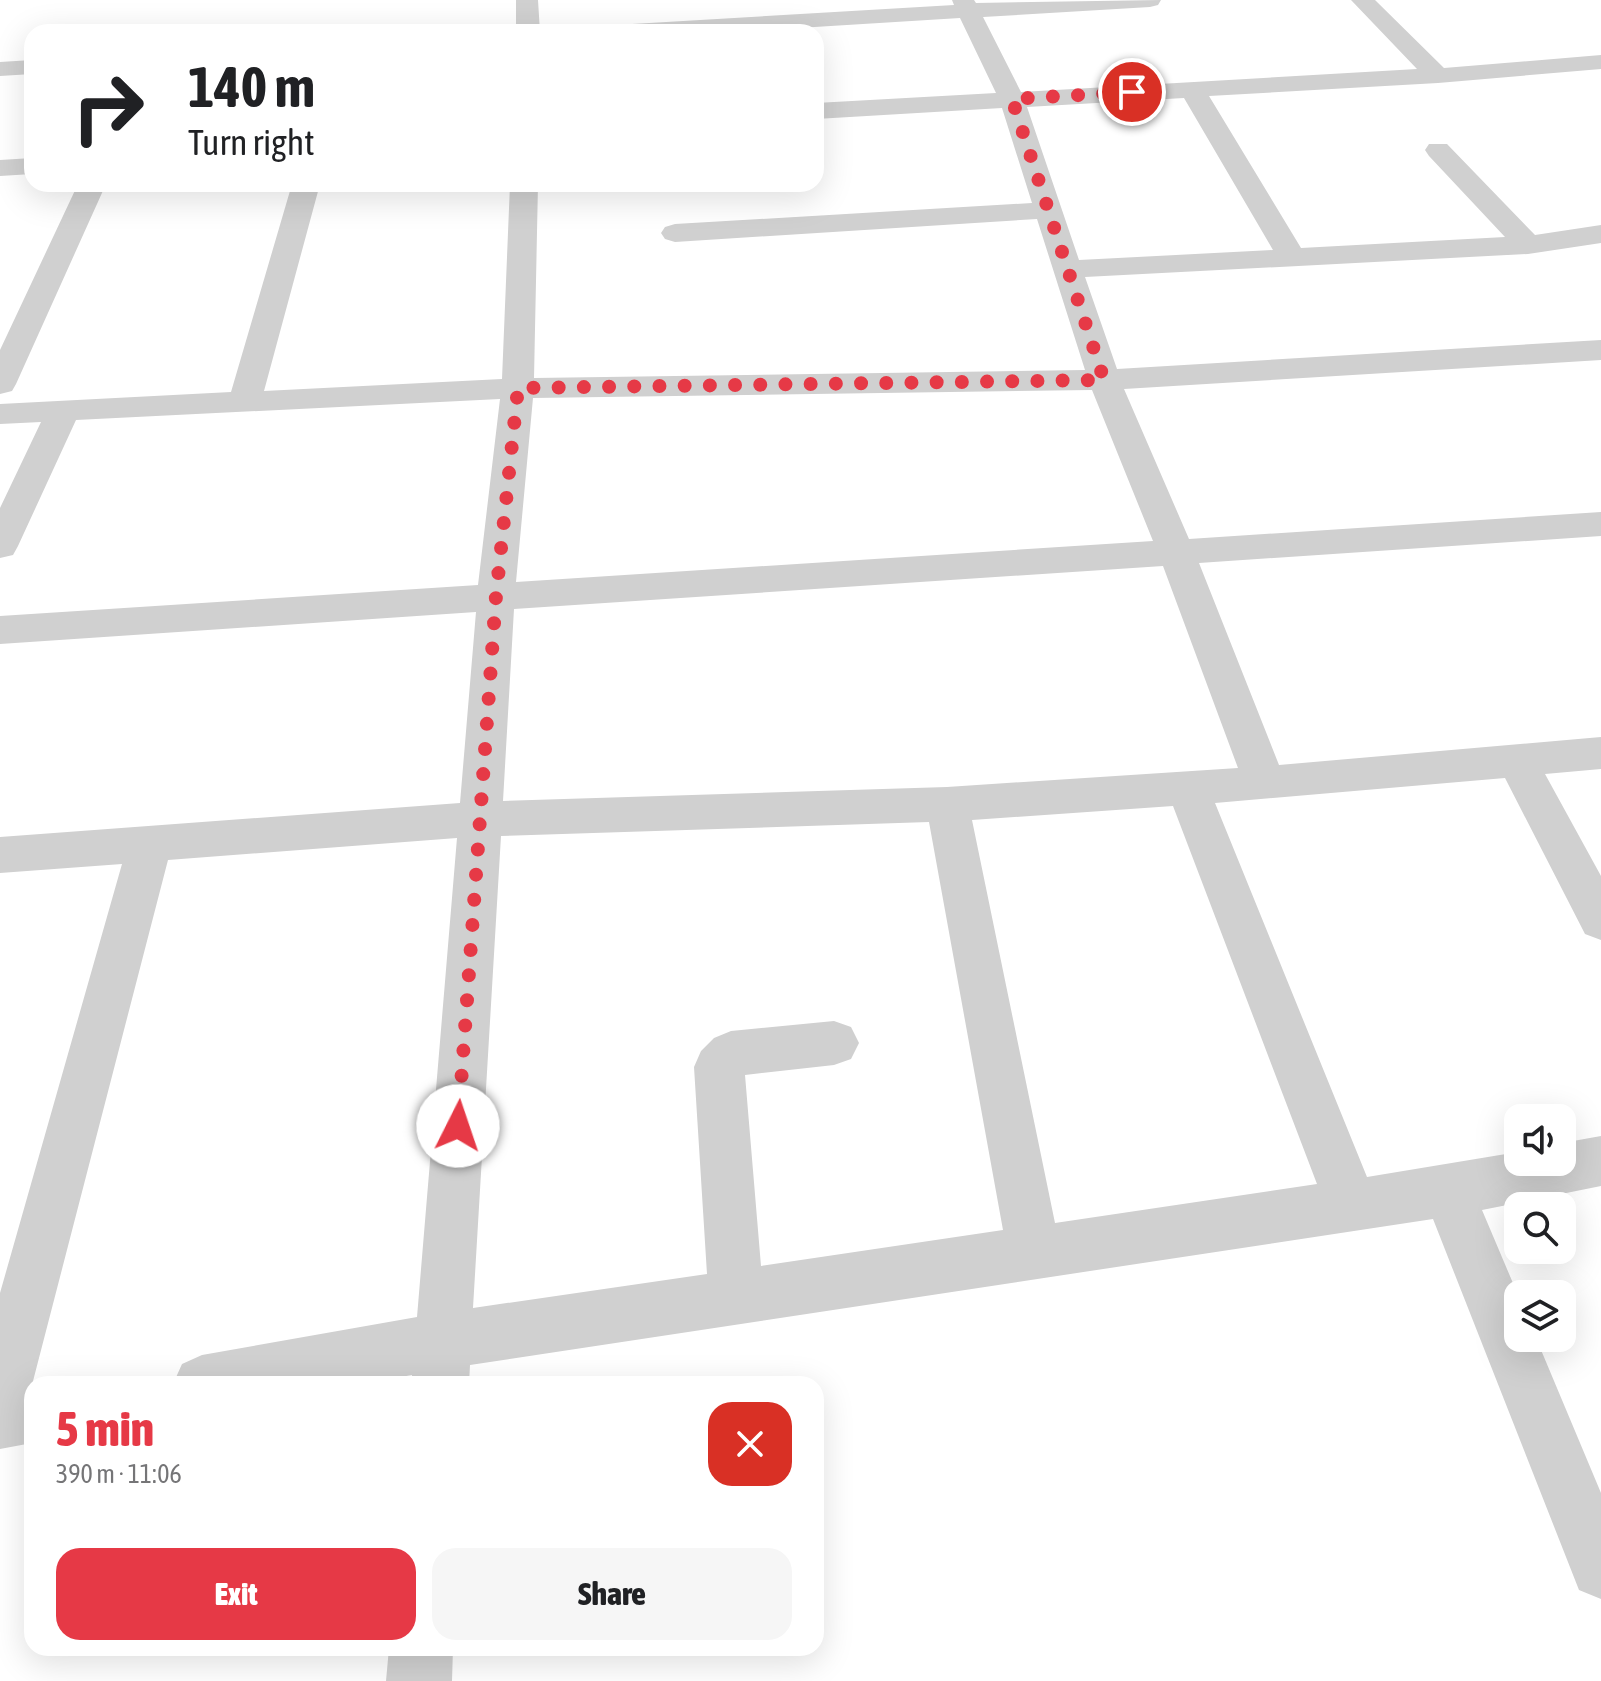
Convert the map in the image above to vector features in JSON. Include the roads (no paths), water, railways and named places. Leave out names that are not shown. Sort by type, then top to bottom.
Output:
[{"type":"street","points":[[527,0],[528,24]]},
{"type":"street","points":[[719,24],[966,5],[1150,0]]},
{"type":"street","points":[[1362,0],[1438,76]]},
{"type":"street","points":[[966,5],[1012,99],[1104,380],[1177,554],[1265,783]]},
{"type":"street","points":[[824,111],[1438,76],[1601,62]]},
{"type":"street","points":[[0,69],[24,68]]},
{"type":"street","points":[[1192,89],[1291,256]]},
{"type":"street","points":[[1438,150],[1528,245]]},
{"type":"street","points":[[0,168],[24,166]]},
{"type":"street","points":[[0,384],[88,192]]},
{"type":"street","points":[[245,399],[304,192]]},
{"type":"street","points":[[442,1362],[496,596],[518,388],[524,192]]},
{"type":"street","points":[[675,233],[1049,210]]},
{"type":"street","points":[[1069,269],[1528,245],[1601,234]]},
{"type":"street","points":[[0,414],[245,399],[518,388],[1104,380],[1601,350]]},
{"type":"street","points":[[0,546],[64,410]]},
{"type":"street","points":[[0,630],[1601,524]]},
{"type":"street","points":[[0,855],[479,819],[947,804],[1265,783],[1601,753]]},
{"type":"street","points":[[1517,761],[1601,920]]},
{"type":"street","points":[[1187,788],[1352,1205]]},
{"type":"street","points":[[947,804],[1034,1253]]},
{"type":"street","points":[[0,1395],[150,844]]},
{"type":"street","points":[[736,1297],[719,1067],[731,1054],[834,1043]]},
{"type":"street","points":[[289,1376],[442,1362],[736,1297],[1448,1191],[1601,1161]]},
{"type":"street","points":[[1448,1191],[1601,1568]]},
{"type":"street","points":[[0,1420],[24,1416]]},
{"type":"street","points":[[419,1681],[421,1656]]}]
